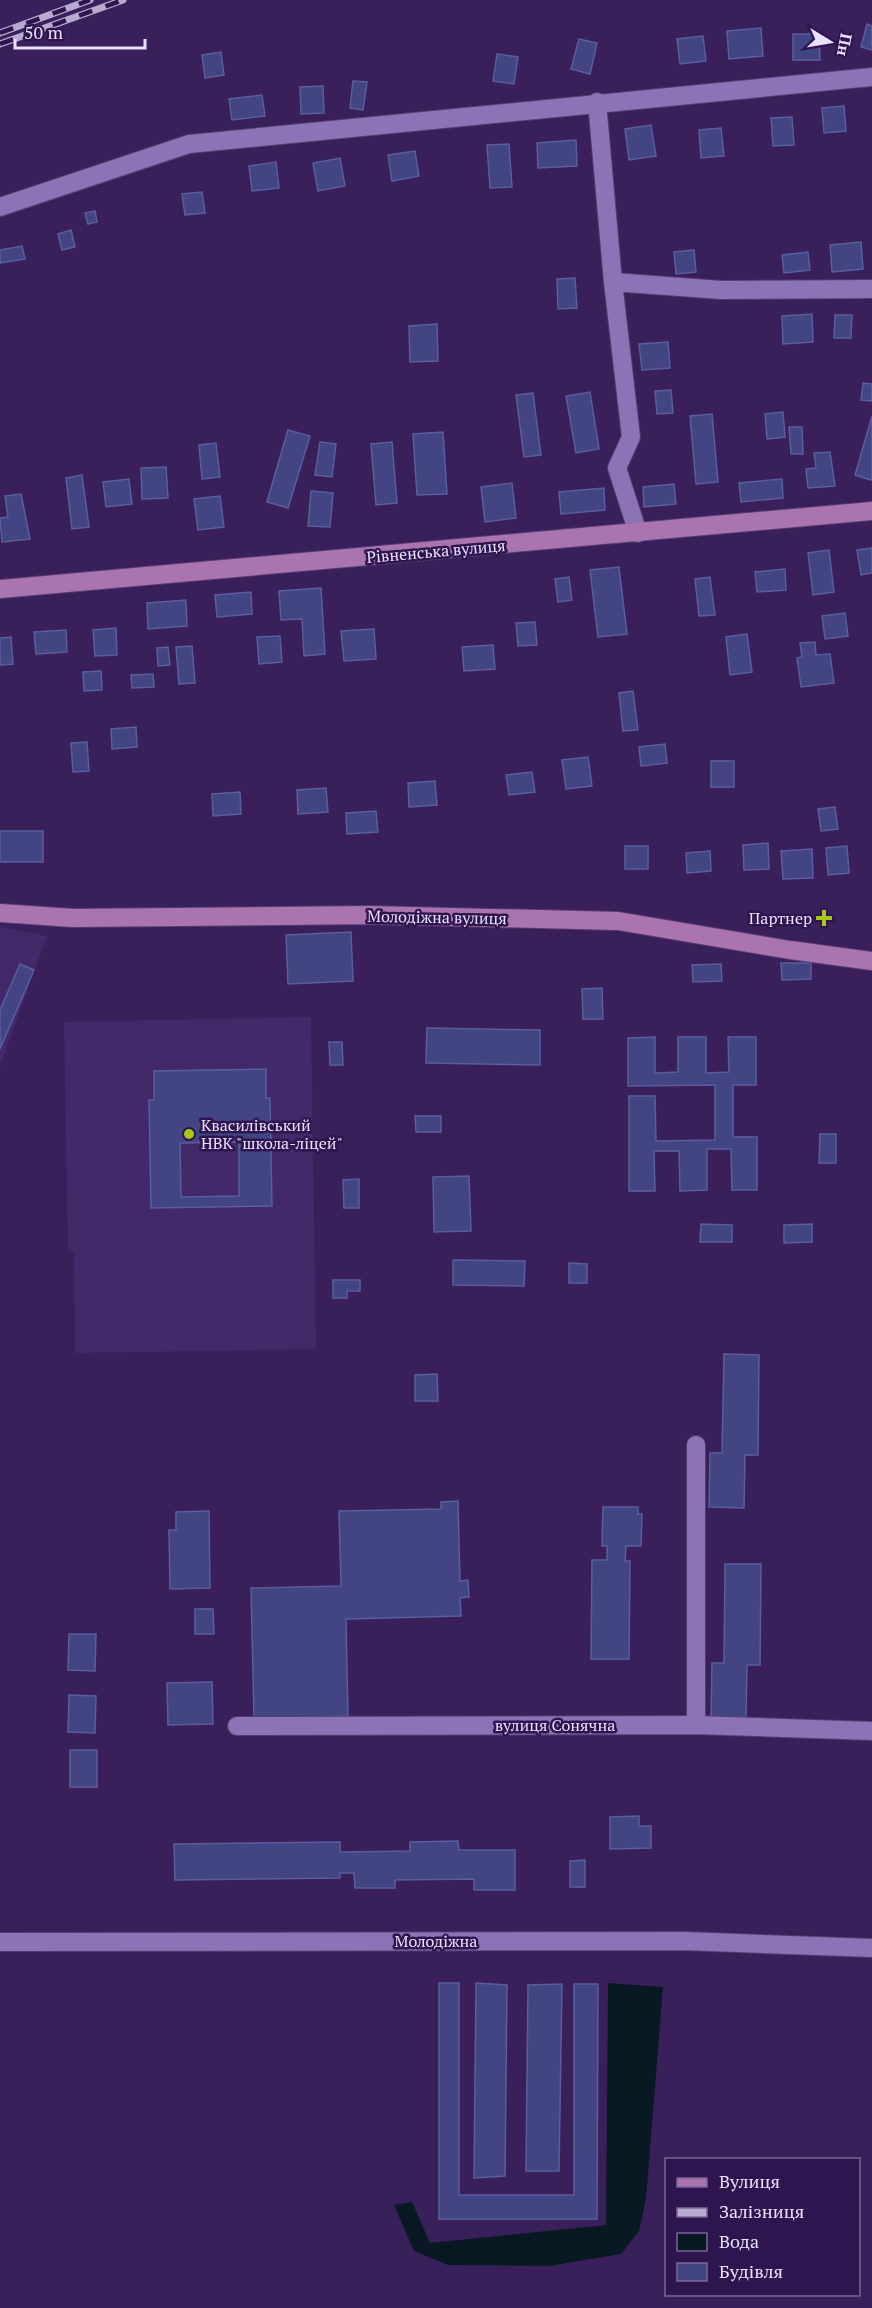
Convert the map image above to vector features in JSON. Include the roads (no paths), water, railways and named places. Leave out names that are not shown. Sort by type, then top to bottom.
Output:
[{"type":"main road","name":"Рівненська вулиця","points":[[0,589],[872,512]]},
{"type":"main road","name":"Молодіжна вулиця","points":[[0,914],[73,918],[369,915],[615,921],[872,961]]},
{"type":"street","points":[[0,207],[189,144],[597,102],[872,77]]},
{"type":"street","points":[[597,102],[613,282],[631,437],[617,468],[638,533]]},
{"type":"street","points":[[613,282],[721,290],[872,289]]},
{"type":"street","points":[[696,1445],[696,1725]]},
{"type":"street","name":"вулиця Сонячна","points":[[237,1726],[696,1725],[872,1731]]},
{"type":"street","name":"Молодіжна","points":[[0,1942],[684,1941],[872,1948]]},
{"type":"water","points":[[608,1983],[663,1987],[646,2199],[639,2231],[621,2254],[549,2266],[448,2265],[414,2251],[394,2205],[412,2202],[430,2243],[606,2225]]},
{"type":"railway","points":[[0,33],[90,0]]},
{"type":"railway","points":[[0,44],[123,0]]},
{"type":"place","name":"Партнер","points":[[824,918]]},
{"type":"place","name":"Квасилівський НВК \"школа-ліцей\"","points":[[189,1134]]}]
